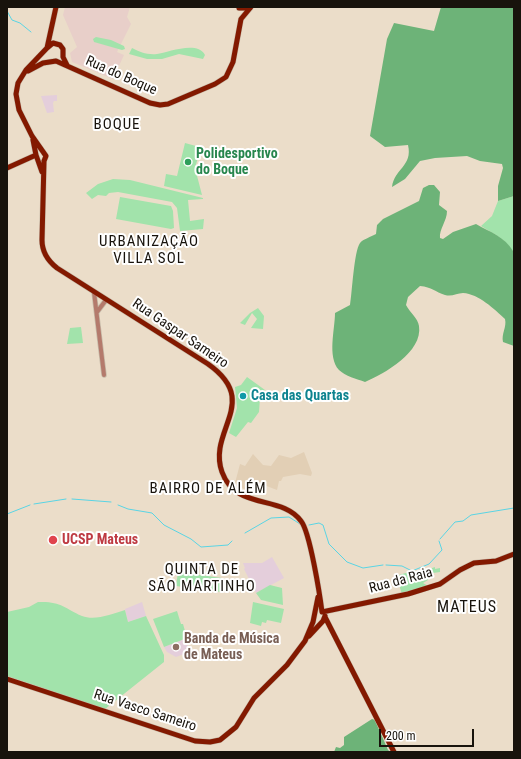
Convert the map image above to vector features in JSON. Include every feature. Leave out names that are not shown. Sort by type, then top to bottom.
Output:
[{"type":"main road","points":[[55,61],[46,56],[46,49],[56,7]]},
{"type":"main road","points":[[252,7],[244,18],[239,8],[252,7]]},
{"type":"main road","name":"Rua do Boque","points":[[55,61],[148,102],[158,105],[166,104],[215,84],[225,78],[232,65],[244,18]]},
{"type":"main road","points":[[51,32],[56,43],[63,49],[63,57],[68,66]]},
{"type":"main road","points":[[23,161],[41,161],[46,156],[32,136],[18,108],[16,99],[17,85],[24,74],[46,49],[51,44],[56,43]]},
{"type":"main road","points":[[24,74],[38,65],[55,61],[63,57]]},
{"type":"main road","points":[[32,136],[36,154],[41,161]]},
{"type":"main road","points":[[7,168],[43,152]]},
{"type":"main road","name":"Rua Gaspar Sameiro","points":[[41,161],[43,177],[43,249],[48,259],[55,266],[106,300],[208,364],[225,380],[230,390],[232,407],[220,448],[219,461],[222,472],[229,485],[241,495],[285,509],[302,521],[308,537],[318,592]]},
{"type":"main road","name":"Rua da Raia","points":[[332,610],[408,594],[442,583],[460,570],[474,563],[495,561],[514,554]]},
{"type":"main road","points":[[318,592],[323,617],[328,628],[335,636]]},
{"type":"main road","points":[[305,641],[316,612],[318,592]]},
{"type":"main road","points":[[314,618],[316,621],[332,610],[321,603]]},
{"type":"main road","points":[[316,612],[323,617],[335,636],[394,752]]},
{"type":"main road","points":[[305,641],[323,617]]},
{"type":"main road","points":[[314,630],[321,627],[328,628]]},
{"type":"main road","name":"Rua Vasco Sameiro","points":[[7,679],[190,739],[204,742],[214,742],[225,737],[236,727],[254,698],[287,665],[305,641]]},
{"type":"street","points":[[94,292],[104,375]]},
{"type":"street","points":[[97,312],[106,300]]},
{"type":"shaded area","points":[[65,7],[130,7],[127,17],[131,24],[117,52],[124,55],[113,79],[72,62],[70,53],[77,47],[63,15]]},
{"type":"shaded area","points":[[57,95],[57,101],[54,101],[53,103],[54,112],[47,113],[41,96]]},
{"type":"shaded area","points":[[304,452],[312,473],[311,476],[300,474],[283,477],[281,481],[279,481],[277,490],[251,480],[247,491],[235,483],[240,464],[245,466],[253,454],[263,465],[271,466],[279,455],[291,458]]},
{"type":"shaded area","points":[[251,480],[266,484],[263,495],[247,491]]},
{"type":"shaded area","points":[[272,557],[284,578],[256,593],[244,569],[243,563],[262,563]]},
{"type":"shaded area","points":[[142,602],[146,616],[128,622],[125,609]]},
{"type":"shaded area","name":"Banda de Música de Mateus","points":[[187,638],[188,649],[184,654],[176,657],[167,652],[164,647]]},
{"type":"green space","points":[[441,7],[514,7],[514,196],[498,201],[498,186],[503,168],[502,164],[480,161],[467,156],[435,158],[420,161],[405,179],[392,187],[393,181],[408,158],[408,145],[385,147],[370,136],[387,39],[394,23],[434,31]]},
{"type":"green space","points":[[96,37],[111,40],[124,46],[125,49],[122,50],[94,42],[93,39]]},
{"type":"green space","points":[[132,48],[144,53],[153,54],[182,48],[196,48],[205,55],[203,59],[179,54],[162,59],[147,59],[129,54]]},
{"type":"green space","points":[[185,143],[196,146],[199,154],[195,168],[202,195],[164,186],[166,174],[177,176]]},
{"type":"green space","points":[[113,179],[130,180],[203,198],[188,200],[190,221],[204,219],[203,229],[180,231],[177,208],[172,202],[118,192],[109,193],[106,196],[98,195],[92,199],[86,193],[98,184]]},
{"type":"green space","points":[[429,185],[434,185],[440,192],[439,205],[447,211],[440,238],[443,239],[453,232],[476,224],[501,238],[513,251],[514,346],[503,342],[505,319],[480,299],[463,293],[450,296],[445,295],[428,287],[420,286],[408,297],[406,305],[417,320],[419,326],[419,336],[409,353],[401,361],[382,374],[365,382],[351,377],[339,370],[335,364],[332,343],[335,313],[350,305],[356,255],[360,243],[376,234],[377,225],[383,219],[419,201],[423,188]]},
{"type":"green space","points":[[514,196],[514,254],[508,244],[481,226],[492,216],[498,201]]},
{"type":"green space","points":[[120,197],[171,206],[173,211],[174,228],[171,229],[116,219]]},
{"type":"green space","points":[[258,308],[264,316],[263,329],[251,328],[257,319],[252,313],[245,325],[240,323],[250,313]]},
{"type":"green space","points":[[81,327],[83,343],[67,344],[70,328]]},
{"type":"green space","points":[[247,377],[265,390],[260,398],[259,412],[251,423],[248,422],[236,437],[229,433],[237,408],[235,387],[241,385]]},
{"type":"green space","points":[[435,567],[435,569],[440,568],[440,572],[426,574],[428,580],[423,583],[428,586],[402,594],[396,576],[412,571],[415,577],[419,576],[418,573]]},
{"type":"green space","points":[[178,572],[222,578],[221,592],[176,586]]},
{"type":"green space","points":[[270,585],[282,588],[283,605],[261,600],[256,593]]},
{"type":"green space","points":[[38,602],[57,604],[82,616],[92,618],[125,610],[128,622],[146,616],[164,655],[164,662],[105,709],[7,676],[7,612],[29,607]]},
{"type":"green space","points":[[253,602],[284,609],[281,623],[267,620],[266,623],[262,622],[261,626],[250,623]]},
{"type":"green space","points":[[177,611],[187,638],[164,647],[153,619]]},
{"type":"green space","points":[[372,719],[375,720],[388,750],[391,752],[334,752],[336,747],[340,748],[344,745],[344,737]]},
{"type":"waterway","points":[[7,11],[12,20],[20,23],[31,32]]},
{"type":"waterway","points":[[34,504],[66,499]]},
{"type":"waterway","points":[[72,499],[111,502]]},
{"type":"waterway","points":[[7,514],[30,505]]},
{"type":"waterway","points":[[118,505],[128,509],[152,513],[164,525],[191,539],[201,547],[228,545],[232,541]]},
{"type":"waterway","points":[[440,539],[455,522],[463,521],[471,515],[514,508]]},
{"type":"waterway","points":[[245,533],[271,518],[289,517],[300,524]]},
{"type":"waterway","points":[[309,525],[319,523],[323,525],[329,544],[347,562],[363,568],[383,565]]},
{"type":"waterway","points":[[386,565],[402,566],[412,571],[429,564],[442,550],[439,541]]},
{"type":"place","name":"Polidesportivo do Boque","points":[[188,162]]},
{"type":"place","name":"Casa das Quartas","points":[[243,396]]},
{"type":"place","name":"UCSP Mateus","points":[[53,540]]},
{"type":"place","name":"Banda de Música de Mateus","points":[[176,647]]},
{"type":"district","name":"BOQUE","points":[[117,125]]},
{"type":"district","name":"URBANIZAÇÃO VILLA SOL","points":[[149,250]]},
{"type":"district","name":"BAIRRO DE ALÉM","points":[[208,489]]},
{"type":"district","name":"QUINTA DE SÃO MARTINHO","points":[[202,578]]},
{"type":"district","name":"MATEUS","points":[[467,608]]}]
